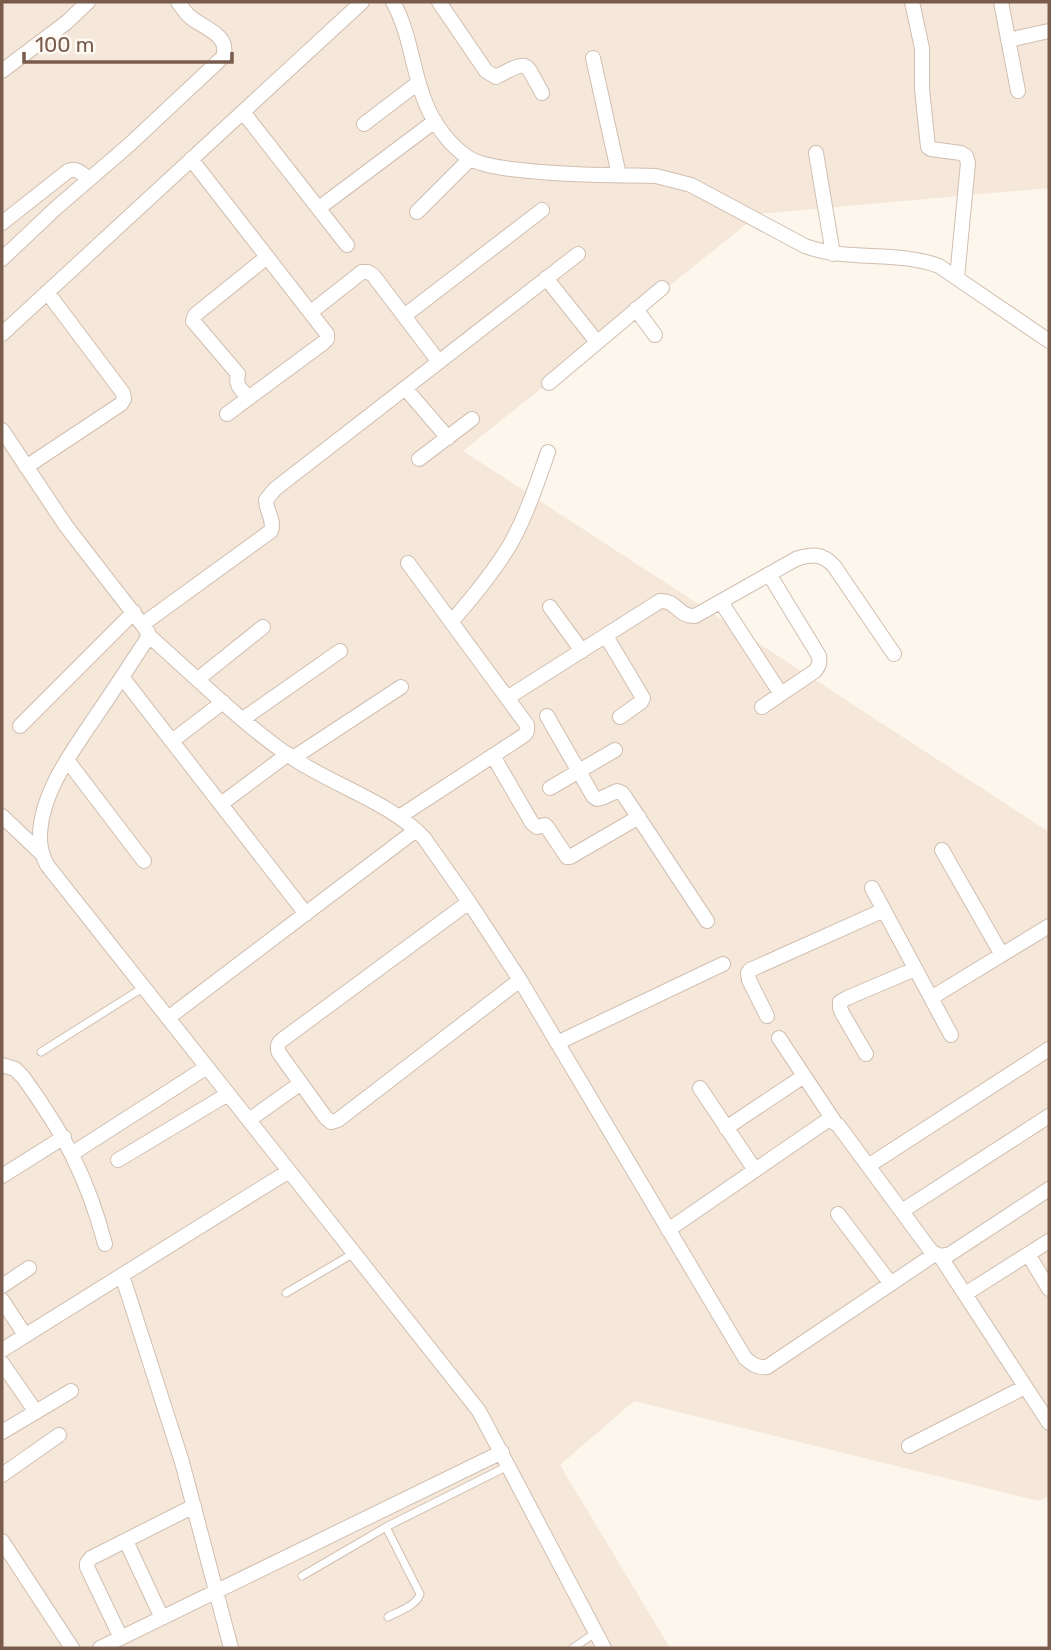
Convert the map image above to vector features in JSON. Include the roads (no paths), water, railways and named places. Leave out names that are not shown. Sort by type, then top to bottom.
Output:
[{"type":"street","points":[[2,71],[89,2]]},
{"type":"street","points":[[2,259],[223,57],[224,44],[213,30],[189,16],[178,2]]},
{"type":"street","points":[[2,334],[362,2]]},
{"type":"street","points":[[393,2],[406,30],[418,82],[427,107],[455,146],[470,159],[491,166],[533,172],[656,176],[691,185],[805,246],[833,254],[867,255],[928,262],[939,266],[1049,341]]},
{"type":"street","points":[[439,2],[486,71],[496,77],[523,65],[527,67],[542,93]]},
{"type":"street","points":[[912,2],[922,48],[922,89],[928,148],[961,153],[966,156],[968,163],[957,278]]},
{"type":"street","points":[[1001,2],[1018,91]]},
{"type":"street","points":[[1008,40],[1049,31]]},
{"type":"street","points":[[593,58],[619,175]]},
{"type":"street","points":[[364,124],[418,82]]},
{"type":"street","points":[[243,112],[347,245]]},
{"type":"street","points":[[319,208],[435,121]]},
{"type":"street","points":[[816,153],[833,254]]},
{"type":"street","points":[[191,159],[327,334],[327,339],[227,414]]},
{"type":"street","points":[[416,212],[470,159]]},
{"type":"street","points":[[2,223],[68,171],[77,170],[89,179]]},
{"type":"street","points":[[404,316],[542,210]]},
{"type":"street","points":[[146,630],[271,531],[272,519],[266,505],[270,495],[578,254]]},
{"type":"street","points":[[249,398],[237,384],[238,374],[192,321],[195,315],[267,257]]},
{"type":"street","points":[[311,312],[362,272],[368,272],[439,362]]},
{"type":"street","points":[[546,278],[597,342]]},
{"type":"street","points":[[549,383],[662,288]]},
{"type":"street","points":[[26,467],[121,404],[124,399],[123,393],[47,292]]},
{"type":"street","points":[[636,309],[655,335]]},
{"type":"street","points":[[405,388],[447,438]]},
{"type":"street","points":[[419,459],[472,419]]},
{"type":"street","points":[[2,430],[66,526],[146,630],[223,702],[290,756],[399,817],[424,838],[520,981],[668,1230],[745,1357],[752,1364],[760,1368],[767,1367],[891,1283],[938,1255],[950,1254],[1049,1189]]},
{"type":"street","points":[[451,622],[484,584],[511,543],[532,499],[548,452]]},
{"type":"street","points":[[507,698],[660,601],[673,604],[689,617],[695,616],[796,559],[810,554],[820,555],[834,565],[894,654]]},
{"type":"street","points":[[399,817],[527,733],[527,725],[408,563]]},
{"type":"street","points":[[762,707],[815,670],[820,662],[819,656],[769,574]]},
{"type":"street","points":[[721,602],[781,694]]},
{"type":"street","points":[[550,607],[582,651]]},
{"type":"street","points":[[20,726],[134,612]]},
{"type":"street","points":[[198,679],[263,627]]},
{"type":"street","points":[[146,630],[147,639],[67,760],[47,800],[40,839],[42,854],[47,865],[480,1411],[604,1648]]},
{"type":"street","points":[[606,636],[643,698],[620,716]]},
{"type":"street","points":[[243,719],[340,651]]},
{"type":"street","points":[[122,677],[306,914]]},
{"type":"street","points":[[221,804],[290,756],[401,687]]},
{"type":"street","points":[[172,741],[223,702]]},
{"type":"street","points":[[547,716],[593,796],[597,799],[617,791],[622,793],[707,921]]},
{"type":"street","points":[[550,788],[615,750]]},
{"type":"street","points":[[493,756],[532,823],[537,827],[545,825],[567,857],[639,817]]},
{"type":"street","points":[[67,760],[144,861]]},
{"type":"street","points":[[2,816],[42,854]]},
{"type":"street","points":[[168,1018],[416,830]]},
{"type":"street","points":[[942,850],[1002,955]]},
{"type":"street","points":[[872,888],[951,1035]]},
{"type":"street","points":[[469,902],[278,1043],[279,1053],[326,1118],[331,1122],[338,1120],[520,981]]},
{"type":"street","points":[[766,1016],[748,976],[750,970],[884,910]]},
{"type":"street","points":[[931,998],[1049,926]]},
{"type":"street","points":[[557,1043],[723,964]]},
{"type":"street","points":[[866,1054],[842,1013],[840,1003],[915,969]]},
{"type":"street","points":[[779,1038],[834,1121],[938,1255],[1049,1423]]},
{"type":"street","points":[[868,1166],[1049,1049]]},
{"type":"street","points":[[2,1065],[15,1069],[23,1077],[64,1137],[86,1182],[105,1244]]},
{"type":"street","points":[[73,1153],[207,1067]]},
{"type":"street","points":[[726,1128],[804,1076]]},
{"type":"street","points":[[248,1120],[301,1083]]},
{"type":"street","points":[[700,1088],[755,1170]]},
{"type":"street","points":[[118,1160],[228,1094]]},
{"type":"street","points":[[902,1212],[1049,1116]]},
{"type":"street","points":[[668,1230],[825,1122],[834,1121]]},
{"type":"street","points":[[2,1176],[64,1137]]},
{"type":"street","points":[[2,1350],[289,1171]]},
{"type":"street","points":[[838,1214],[891,1283]]},
{"type":"street","points":[[965,1294],[1049,1241]]},
{"type":"street","points":[[1028,1254],[1049,1289]]},
{"type":"street","points":[[2,1286],[29,1268]]},
{"type":"street","points":[[122,1275],[182,1462],[231,1648]]},
{"type":"street","points":[[2,1300],[25,1335]]},
{"type":"street","points":[[2,1363],[36,1412]]},
{"type":"street","points":[[909,1446],[1025,1387]]},
{"type":"street","points":[[2,1432],[71,1391]]},
{"type":"street","points":[[2,1475],[59,1436]]},
{"type":"street","points":[[100,1648],[502,1452]]},
{"type":"street","points":[[121,1638],[87,1563],[91,1558],[194,1506]]},
{"type":"street","points":[[2,1541],[72,1648]]},
{"type":"street","points":[[126,1541],[162,1618]]},
{"type":"lane","points":[[41,1052],[144,987]]},
{"type":"lane","points":[[286,1293],[354,1253]]},
{"type":"lane","points":[[302,1576],[386,1527],[509,1466]]},
{"type":"lane","points":[[386,1527],[420,1594],[418,1600],[388,1617]]},
{"type":"lane","points":[[573,1648],[596,1632]]}]
